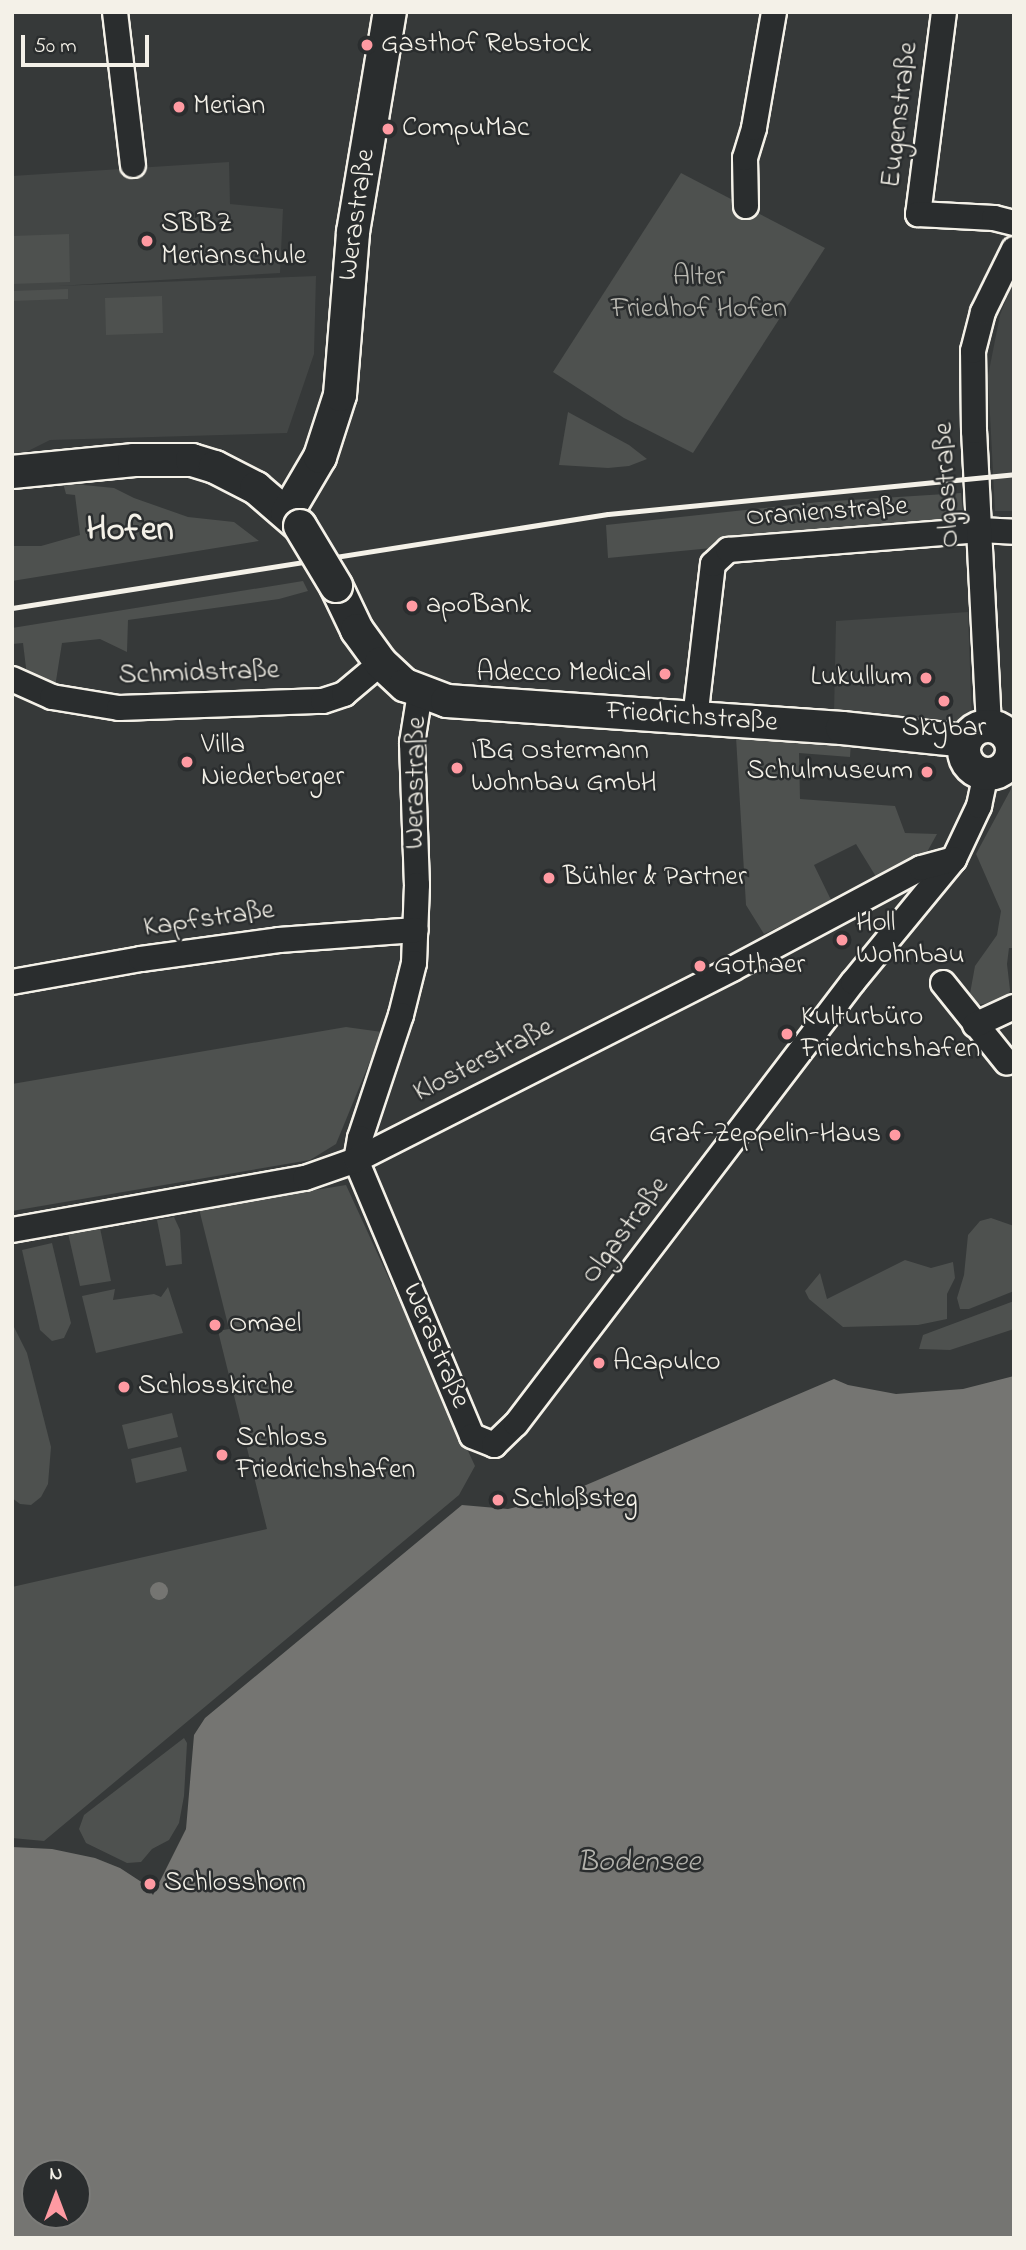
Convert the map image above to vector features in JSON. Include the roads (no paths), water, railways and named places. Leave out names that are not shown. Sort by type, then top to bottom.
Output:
[{"type":"main road","name":"Werastraße","points":[[390,12],[353,232],[340,394],[320,457],[293,519],[336,586],[357,630],[381,663],[400,681],[420,693]]},
{"type":"main road","points":[[12,472],[134,460],[192,460],[237,477],[293,519]]},
{"type":"main road","name":"Friedrichstraße","points":[[420,693],[468,703],[695,713],[842,728],[977,733]]},
{"type":"main road","points":[[1005,732],[1013,748],[1008,764],[994,774],[978,772],[966,761],[977,733],[1005,732]]},
{"type":"street","points":[[115,12],[133,165]]},
{"type":"street","points":[[746,206],[745,158],[754,128],[775,12]]},
{"type":"street","name":"Eugenstraße","points":[[944,12],[918,214],[994,218],[1014,223]]},
{"type":"street","name":"Olgastraße","points":[[977,733],[980,530],[973,351],[983,312],[1014,249]]},
{"type":"street","name":"Oranienstraße","points":[[695,713],[713,564],[728,550],[980,530],[1014,532]]},
{"type":"street","name":"Schmidstraße","points":[[12,679],[52,697],[120,708],[323,701],[344,694],[381,663]]},
{"type":"street","name":"Werastraße","points":[[420,693],[412,743],[416,930],[414,963],[401,1015],[359,1138],[356,1160],[472,1436],[494,1445]]},
{"type":"street","name":"Olgastraße","points":[[494,1445],[516,1424],[853,982],[954,859],[979,806],[986,774]]},
{"type":"street","name":"Klosterstraße","points":[[12,1230],[305,1178],[356,1160],[921,868],[954,859]]},
{"type":"street","name":"Kapfstraße","points":[[12,982],[141,959],[279,940],[416,930]]},
{"type":"street","points":[[943,983],[1007,1063]]},
{"type":"street","points":[[975,1025],[1014,1007]]},
{"type":"water","name":"Bodensee","points":[[1014,1376],[1014,2238],[12,2238],[12,1847],[52,1849],[95,1858],[120,1868],[143,1883],[153,1895],[186,1829],[194,1735],[205,1718],[462,1505],[508,1509],[558,1497],[834,1379],[848,1385],[896,1394],[963,1389]]},
{"type":"water","points":[[159,1582],[165,1585],[168,1591],[165,1597],[159,1600],[153,1597],[150,1591],[153,1585]]},
{"type":"railway","points":[[12,608],[608,514],[1014,474]]},
{"type":"place","name":"Gasthof Rebstock","points":[[367,45]]},
{"type":"place","name":"Merian","points":[[179,107]]},
{"type":"place","name":"CompuMac","points":[[388,129]]},
{"type":"place","name":"SBBZ Merianschule","points":[[147,241]]},
{"type":"place","name":"apoBank","points":[[412,606]]},
{"type":"place","name":"Adecco Medical","points":[[665,674]]},
{"type":"place","name":"Lukullum","points":[[926,678]]},
{"type":"place","name":"Skybar","points":[[944,701]]},
{"type":"place","name":"Villa Niederberger","points":[[187,762]]},
{"type":"place","name":"IBG Ostermann Wohnbau GmbH","points":[[457,768]]},
{"type":"place","name":"Schulmuseum","points":[[927,772]]},
{"type":"place","name":"Bühler & Partner","points":[[549,878]]},
{"type":"place","name":"Holl Wohnbau","points":[[842,940]]},
{"type":"place","name":"Gothaer","points":[[700,966]]},
{"type":"place","name":"Kulturbüro Friedrichshafen","points":[[787,1034]]},
{"type":"place","name":"Graf-Zeppelin-Haus","points":[[895,1135]]},
{"type":"place","name":"Omael","points":[[215,1325]]},
{"type":"place","name":"Acapulco","points":[[599,1363]]},
{"type":"place","name":"Schlosskirche","points":[[124,1387]]},
{"type":"place","name":"Schloss Friedrichshafen","points":[[222,1455]]},
{"type":"place","name":"Schloßsteg","points":[[498,1500]]},
{"type":"place","name":"Schlosshorn","points":[[150,1884]]},
{"type":"district","name":"Hofen","points":[[130,531]]},
{"type":"park label","name":"Alter Friedhof Hofen","points":[[699,294]]}]
